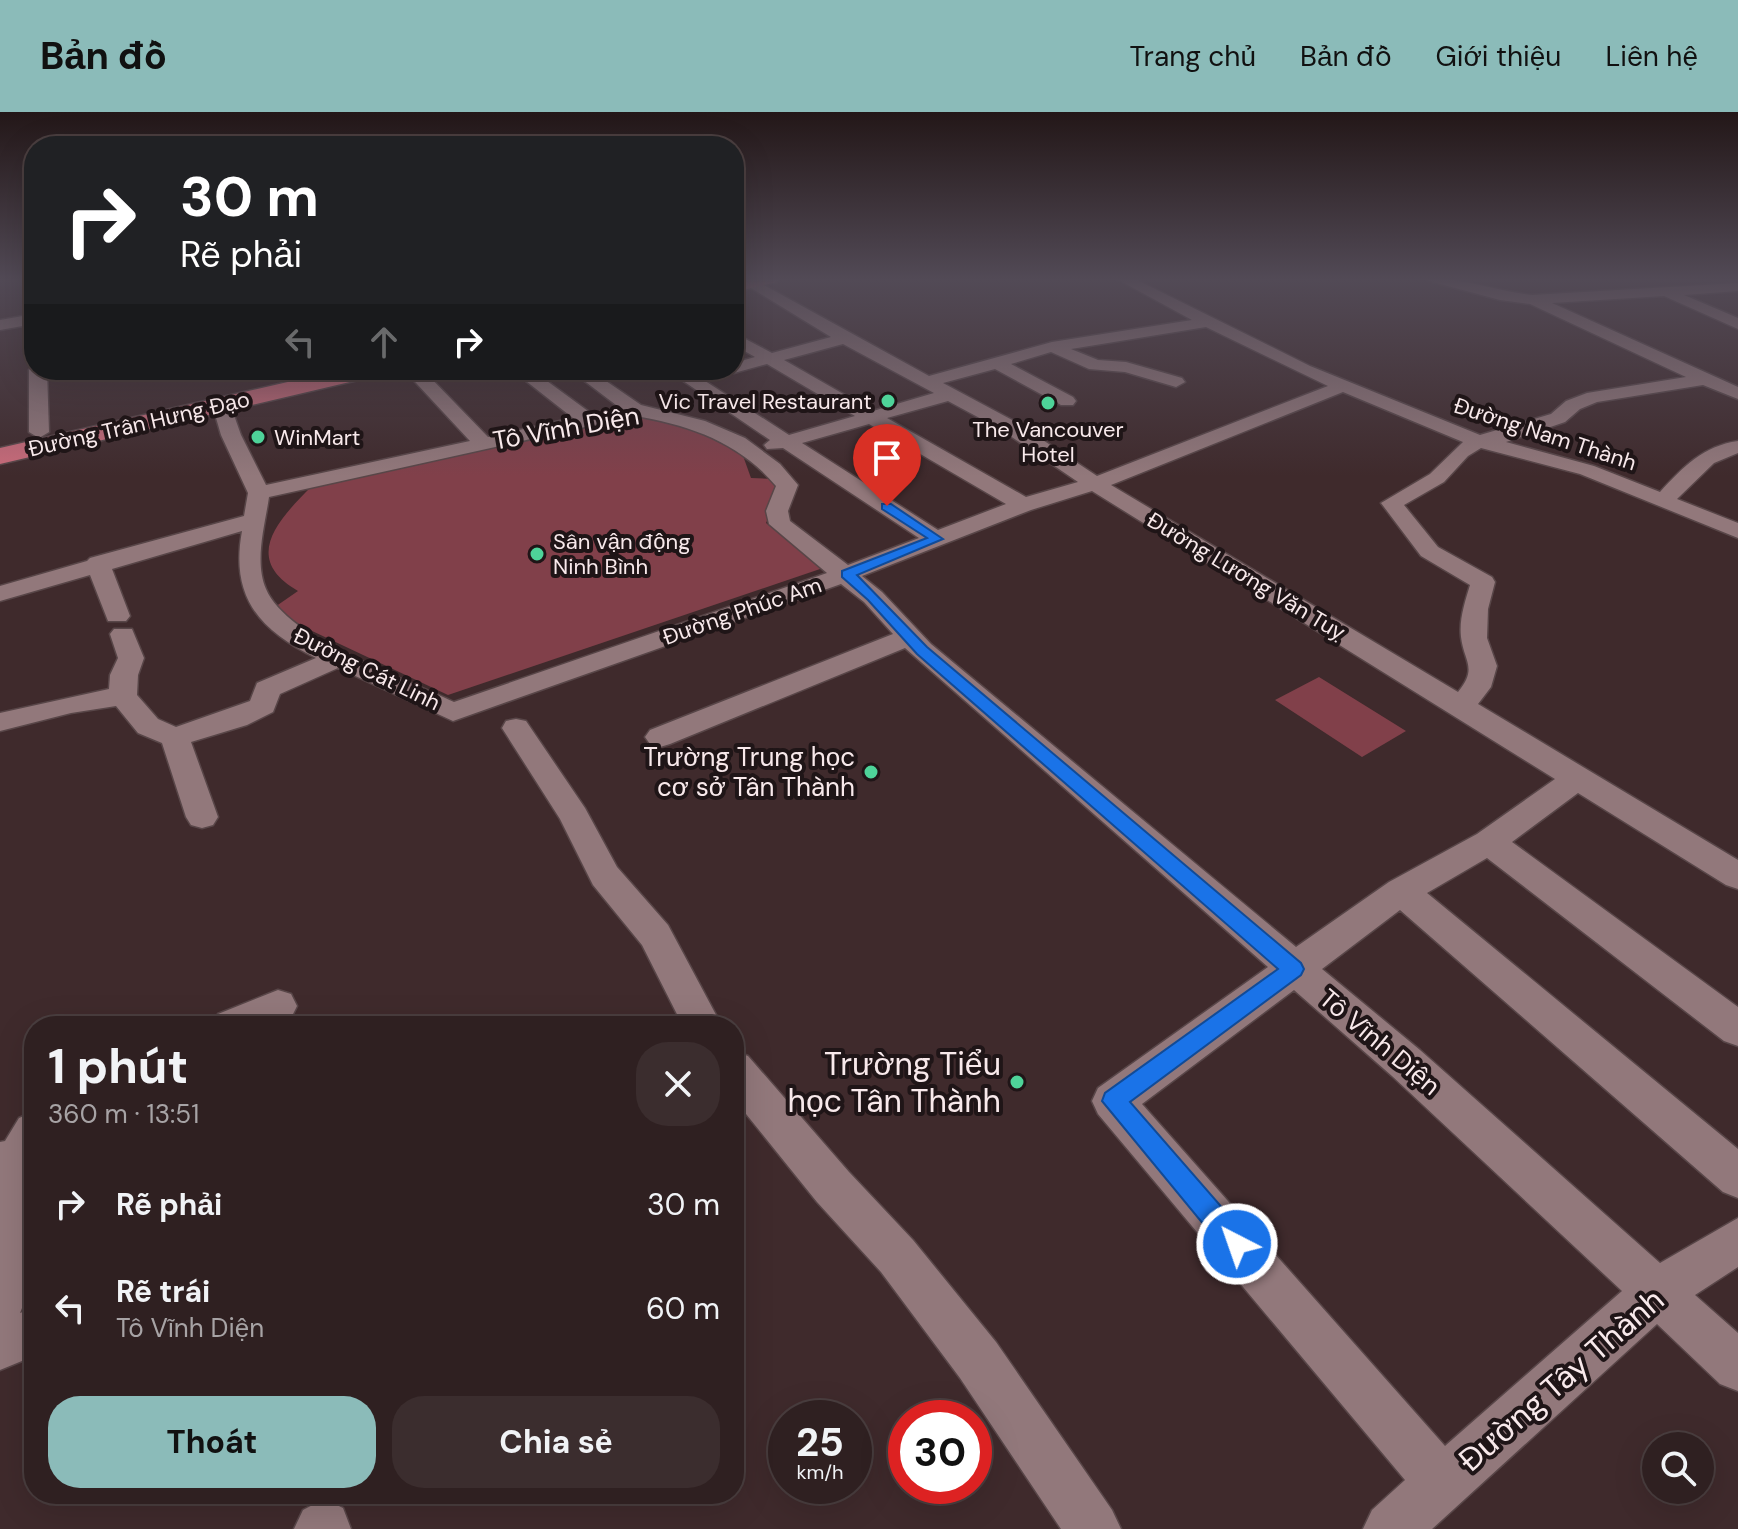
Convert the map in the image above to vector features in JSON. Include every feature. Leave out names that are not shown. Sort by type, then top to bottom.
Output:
[{"type":"highway","name":"Đường Trân Hưng Đạo","points":[[0,441],[270,380]]},
{"type":"highway","name":"Đường Trân Hưng Đạo","points":[[0,456],[327,380]]},
{"type":"street","points":[[745,344],[1023,505]]},
{"type":"street","points":[[744,365],[822,344]]},
{"type":"street","name":"Đường Lương Văn Tuỵ","points":[[857,344],[1007,425],[1095,484],[1738,876]]},
{"type":"street","points":[[928,382],[1070,344]]},
{"type":"street","name":"Đường Nam Thành","points":[[1254,344],[1344,386],[1478,441],[1587,470],[1738,531]]},
{"type":"street","points":[[1629,344],[1738,394]]},
{"type":"street","points":[[1052,347],[1095,365],[1126,367],[1176,382]]},
{"type":"street","points":[[997,363],[1067,401],[1007,425]]},
{"type":"street","points":[[1461,706],[1477,687],[1484,666],[1474,638],[1475,609],[1483,582],[1447,566],[1418,544],[1392,503],[1437,478],[1461,452],[1478,441],[1496,439],[1558,418],[1573,405],[1593,397],[1706,379]]},
{"type":"street","points":[[38,380],[39,432]]},
{"type":"street","points":[[423,380],[483,443]]},
{"type":"street","points":[[534,380],[588,420]]},
{"type":"street","points":[[593,380],[628,405],[675,380]]},
{"type":"street","points":[[692,380],[936,539]]},
{"type":"street","name":"Đường Phúc Am","points":[[453,712],[847,574],[1023,505],[1095,484],[1344,386]]},
{"type":"street","points":[[749,451],[951,394]]},
{"type":"street","points":[[221,404],[231,435],[259,493]]},
{"type":"street","name":"Tô Vĩnh Diện","points":[[259,493],[588,420],[628,405],[684,418],[719,431],[749,451],[787,485],[777,511],[780,524],[847,574],[909,637],[1406,1063],[1738,1366]]},
{"type":"street","points":[[1664,500],[1695,467],[1729,448],[1738,447]]},
{"type":"street","name":"Đường Cát Linh","points":[[259,493],[249,555],[253,587],[271,618],[300,640],[453,712]]},
{"type":"street","points":[[0,594],[98,563],[256,520]]},
{"type":"street","points":[[98,563],[131,658],[122,683],[123,696],[148,726],[175,737],[237,718],[263,706],[267,689],[338,658]]},
{"type":"street","points":[[660,737],[909,637]]},
{"type":"street","points":[[0,722],[71,704],[123,696]]},
{"type":"street","points":[[516,728],[574,816],[605,876],[655,935],[698,1016]]},
{"type":"street","points":[[175,737],[202,817]]},
{"type":"street","points":[[1442,1483],[1113,1101],[1401,891],[1489,842],[1579,777]]},
{"type":"street","points":[[1489,842],[1738,1029]]},
{"type":"street","points":[[1401,891],[1738,1177]]},
{"type":"street","points":[[255,1016],[278,1006]]},
{"type":"street","points":[[744,1081],[823,1176],[906,1267],[978,1360],[1093,1529]]},
{"type":"street","points":[[0,1303],[18,1150]]},
{"type":"street","name":"Đường Tây Thành","points":[[1391,1529],[1658,1291],[1738,1241]]},
{"type":"street","points":[[0,1345],[24,1336]]},
{"type":"shaded area","name":"Sân vận động Ninh Bình","points":[[637,412],[683,421],[742,453],[751,478],[776,479],[782,488],[766,523],[823,568],[448,695],[272,609],[298,591],[281,578],[271,565],[271,538],[278,524],[313,485]]},
{"type":"shaded area","points":[[1319,677],[1406,731],[1362,757],[1275,700]]},
{"type":"place","name":"Vic Travel Restaurant","points":[[888,401]]},
{"type":"place","name":"The Vancouver Hotel","points":[[1048,403]]},
{"type":"place","name":"WinMart","points":[[258,437]]},
{"type":"place","name":"Sân vận động Ninh Bình","points":[[537,554]]},
{"type":"place","name":"Trường Trung học cơ sở Tân Thành","points":[[871,772]]},
{"type":"place","name":"Trường Tiểu học Tân Thành","points":[[1017,1082]]},
{"type":"route","points":[[887,506],[936,539],[847,574],[922,650],[1293,969],[1113,1101],[1237,1244]]}]
